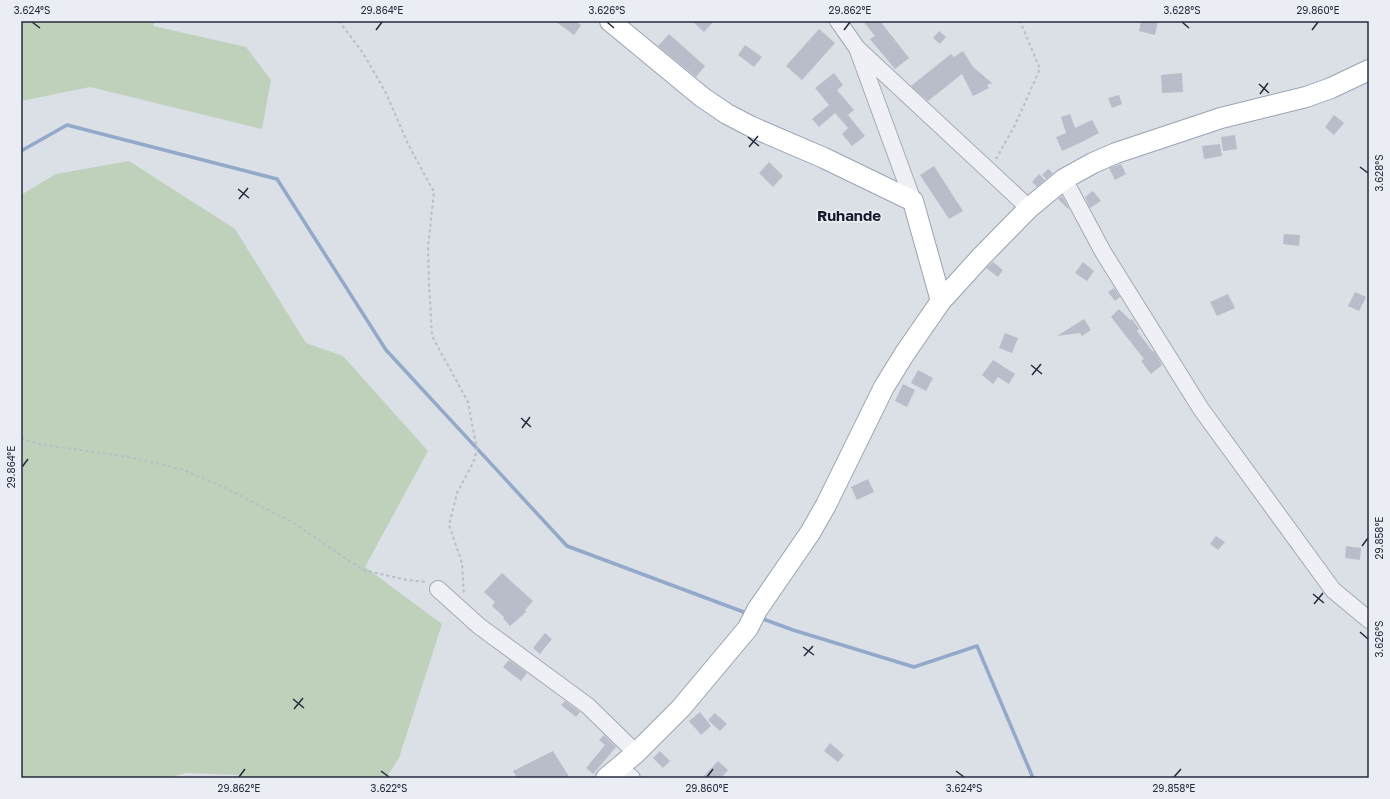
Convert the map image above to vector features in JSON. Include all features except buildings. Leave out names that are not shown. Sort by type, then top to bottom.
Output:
[{"type":"main road","points":[[610,21],[702,97],[727,114],[752,127],[824,158],[913,201],[941,301]]},
{"type":"main road","points":[[619,774],[636,753],[681,708],[748,628],[757,610],[810,534],[826,505],[884,387],[905,354],[941,301],[1029,208],[1064,180],[1093,163],[1116,153],[1221,118],[1306,97],[1332,88],[1369,70]]},
{"type":"street","points":[[838,21],[857,48],[1029,208]]},
{"type":"street","points":[[857,48],[913,201]]},
{"type":"street","points":[[1064,180],[1103,252],[1201,409],[1333,590],[1369,620]]},
{"type":"street","points":[[438,589],[479,626],[588,706],[636,753]]},
{"type":"path","points":[[339,21],[363,53],[386,93],[408,144],[434,192],[428,247],[432,336],[468,402],[478,450],[473,463],[457,493],[449,525],[462,563],[466,614]]},
{"type":"path","points":[[989,171],[1015,125],[1040,69],[1020,21]]},
{"type":"path","points":[[21,438],[38,444],[128,458],[181,469],[224,487],[292,522],[363,570],[407,580],[427,582],[438,589]]},
{"type":"green space","points":[[21,21],[155,21],[153,26],[246,47],[271,80],[262,129],[90,87],[21,101]]},
{"type":"green space","points":[[129,161],[235,229],[306,343],[343,356],[428,451],[365,567],[442,624],[399,758],[386,778],[243,778],[239,775],[185,773],[170,778],[21,778],[21,195],[56,174]]},
{"type":"waterway","points":[[21,151],[67,125],[277,179],[386,350],[567,546],[749,614]]},
{"type":"waterway","points":[[760,618],[793,630],[914,667],[977,646],[1033,778]]},
{"type":"district","name":"Ruhande","points":[[849,216]]}]
